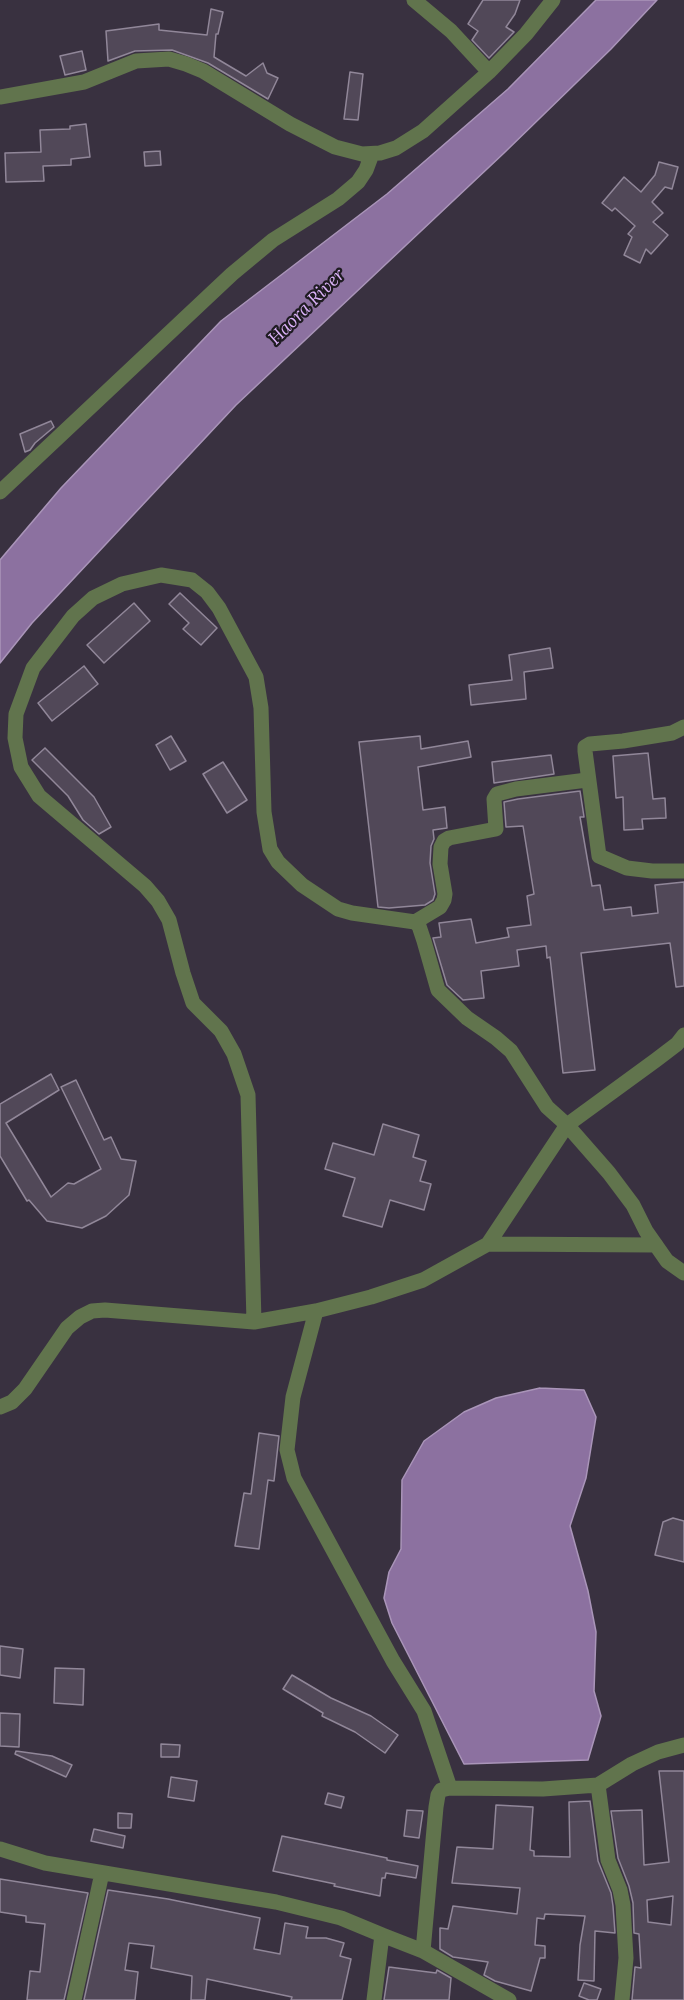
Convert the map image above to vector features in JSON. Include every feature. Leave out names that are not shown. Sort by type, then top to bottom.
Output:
[{"type":"street","points":[[414,0],[451,31],[489,72]]},
{"type":"street","points":[[0,97],[84,82],[136,61],[169,60],[202,71],[319,140],[353,153],[386,152],[405,144],[423,131],[489,72],[526,34],[553,0]]},
{"type":"street","points":[[0,491],[232,274],[273,240],[338,199],[358,182],[372,154]]},
{"type":"street","points":[[254,1322],[248,1095],[234,1054],[221,1031],[193,1003],[169,920],[158,901],[145,886],[39,796],[21,767],[15,738],[16,714],[33,668],[73,616],[93,598],[122,584],[161,575],[192,580],[207,592],[219,608],[255,677],[261,708],[264,812],[270,849],[278,862],[302,885],[338,909],[415,922],[419,926],[438,990],[467,1018],[511,1051],[547,1107],[567,1125],[609,1173],[633,1205],[667,1261],[684,1274]]},
{"type":"street","points":[[684,728],[672,733],[590,744],[585,747],[587,780],[599,856],[627,868],[684,871]]},
{"type":"street","points":[[415,922],[440,907],[444,900],[440,864],[441,847],[444,841],[496,829],[494,799],[497,794],[516,789],[587,780]]},
{"type":"street","points":[[0,1407],[12,1402],[25,1389],[67,1328],[92,1311],[105,1310],[254,1322],[371,1298],[423,1280],[488,1244],[567,1125],[677,1044],[684,1035]]},
{"type":"street","points":[[488,1244],[656,1245]]},
{"type":"street","points":[[315,1311],[293,1397],[287,1450],[294,1478],[393,1661],[424,1711],[450,1788]]},
{"type":"street","points":[[423,1951],[438,1795],[441,1790],[598,1785],[632,1764],[658,1752],[684,1745]]},
{"type":"street","points":[[598,1785],[608,1860],[620,1890],[623,1905],[626,1958],[622,2000]]},
{"type":"street","points":[[0,1850],[45,1863],[276,1902],[341,1918],[423,1951],[509,2000]]},
{"type":"street","points":[[74,2000],[102,1873]]},
{"type":"street","points":[[374,2000],[382,1935]]},
{"type":"water","name":"Haora River","points":[[596,0],[657,0],[611,49],[504,153],[236,405],[32,623],[0,663],[0,560],[61,488],[221,321],[387,194],[508,89]]},
{"type":"water","points":[[540,1388],[584,1390],[596,1417],[586,1478],[570,1526],[588,1591],[596,1632],[594,1691],[601,1716],[588,1760],[464,1764],[392,1623],[384,1598],[389,1572],[401,1549],[402,1480],[424,1441],[464,1412],[496,1398]]},
{"type":"building","points":[[483,0],[520,0],[515,14],[506,27],[514,32],[489,58],[472,40],[478,31],[468,24]]},
{"type":"building","points":[[211,9],[223,12],[218,34],[216,34],[214,57],[246,76],[263,63],[267,73],[278,78],[268,99],[208,63],[172,50],[135,51],[108,61],[106,31],[159,24],[159,30],[207,35]]},
{"type":"building","points":[[82,51],[86,70],[65,75],[60,56]]},
{"type":"building","points":[[350,72],[363,74],[358,120],[344,119]]},
{"type":"building","points":[[86,124],[90,157],[71,159],[71,165],[43,166],[44,181],[6,182],[5,153],[41,152],[40,130],[70,129],[70,126]]},
{"type":"building","points":[[160,151],[161,165],[145,166],[144,152]]},
{"type":"building","points":[[659,162],[678,167],[672,189],[665,187],[652,202],[663,213],[653,222],[668,235],[651,254],[646,249],[640,263],[624,255],[632,237],[628,234],[635,226],[615,208],[612,211],[602,203],[624,177],[641,192],[655,175]]},
{"type":"building","points":[[51,421],[54,427],[25,452],[20,434]]},
{"type":"building","points":[[180,593],[217,628],[201,645],[183,629],[189,623],[169,604]]},
{"type":"building","points":[[134,603],[150,621],[104,663],[87,645]]},
{"type":"building","points":[[550,648],[553,668],[524,672],[526,699],[471,705],[469,685],[512,680],[509,655]]},
{"type":"building","points":[[84,666],[98,684],[52,721],[38,703]]},
{"type":"building","points":[[171,736],[186,761],[170,770],[156,745]]},
{"type":"building","points":[[420,736],[421,749],[468,741],[471,757],[418,767],[423,810],[445,807],[447,828],[433,830],[434,839],[431,846],[430,863],[435,894],[433,900],[425,905],[378,907],[359,742]]},
{"type":"building","points":[[45,748],[94,797],[111,827],[99,834],[83,820],[68,796],[32,760]]},
{"type":"building","points":[[648,753],[653,799],[665,798],[666,818],[642,819],[643,829],[624,830],[623,797],[616,798],[613,756]]},
{"type":"building","points":[[551,755],[554,774],[494,783],[492,762]]},
{"type":"building","points":[[223,762],[247,800],[227,813],[203,774]]},
{"type":"building","points":[[580,791],[584,817],[580,817],[592,886],[600,885],[604,910],[631,907],[632,916],[658,913],[655,885],[684,882],[684,986],[676,987],[670,943],[581,953],[595,1070],[563,1073],[550,957],[547,958],[546,946],[517,950],[519,966],[481,971],[484,998],[463,1000],[447,985],[433,938],[441,937],[439,923],[471,919],[476,943],[509,937],[507,928],[531,925],[527,896],[534,894],[523,826],[506,827],[504,802]]},
{"type":"building","points":[[51,1074],[59,1090],[6,1123],[51,1197],[68,1183],[74,1184],[101,1169],[61,1087],[76,1080],[104,1140],[111,1137],[121,1159],[136,1161],[129,1195],[106,1216],[82,1228],[47,1221],[29,1200],[27,1201],[0,1156],[0,1104]]},
{"type":"building","points":[[383,1124],[419,1135],[413,1157],[426,1161],[420,1181],[431,1184],[424,1210],[390,1200],[382,1227],[343,1216],[355,1178],[325,1169],[333,1143],[374,1155]]},
{"type":"building","points":[[259,1433],[279,1436],[274,1481],[268,1480],[259,1549],[235,1546],[244,1493],[251,1494]]},
{"type":"building","points":[[673,1518],[684,1521],[684,1562],[655,1555],[663,1522]]},
{"type":"building","points":[[0,1646],[23,1649],[20,1678],[0,1675]]},
{"type":"building","points":[[55,1668],[84,1669],[83,1705],[54,1703]]},
{"type":"building","points":[[292,1675],[331,1698],[371,1716],[398,1735],[385,1753],[355,1732],[322,1716],[323,1713],[283,1689]]},
{"type":"building","points":[[0,1713],[20,1714],[19,1747],[0,1746]]},
{"type":"building","points":[[161,1744],[180,1745],[179,1757],[161,1757]]},
{"type":"building","points":[[16,1751],[52,1756],[72,1765],[66,1777],[15,1754]]},
{"type":"building","points":[[659,1771],[684,1771],[684,2000],[632,2000],[635,1967],[641,1968],[639,1934],[634,1933],[633,1903],[618,1858],[611,1811],[642,1810],[644,1865],[669,1862]],"holes":[[[673,1896],[671,1925],[648,1922],[647,1900]]]},
{"type":"building","points":[[171,1777],[197,1781],[194,1801],[168,1797]]},
{"type":"building","points":[[328,1793],[344,1797],[341,1808],[325,1804]]},
{"type":"building","points":[[590,1801],[598,1861],[611,1893],[615,1933],[595,1931],[594,1981],[578,1980],[580,1945],[585,1916],[545,1914],[544,1919],[537,1918],[535,1945],[545,1946],[545,1958],[540,1958],[531,1991],[495,1981],[484,1975],[488,1962],[453,1957],[440,1949],[440,1928],[448,1929],[453,1906],[517,1914],[520,1888],[452,1883],[457,1847],[493,1849],[496,1805],[533,1807],[530,1850],[534,1851],[534,1856],[570,1857],[569,1802]]},
{"type":"building","points":[[407,1810],[423,1811],[419,1838],[404,1836]]},
{"type":"building","points":[[118,1813],[132,1814],[131,1828],[118,1828]]},
{"type":"building","points":[[94,1829],[125,1836],[123,1848],[91,1841]]},
{"type":"building","points":[[282,1836],[418,1866],[416,1878],[386,1873],[385,1878],[382,1878],[380,1896],[273,1871]]},
{"type":"building","points":[[0,1879],[88,1893],[64,2000],[27,2000],[30,1971],[40,1972],[45,1924],[26,1922],[26,1916],[0,1912]]},
{"type":"building","points":[[108,1890],[168,1899],[260,1918],[254,1949],[280,1954],[285,1923],[308,1927],[306,1938],[326,1938],[344,1943],[340,1956],[351,1959],[342,2000],[291,2000],[292,1997],[207,1979],[205,2000],[191,2000],[192,1976],[151,1968],[154,1946],[129,1943],[125,1970],[138,1972],[135,2000],[84,2000]]},
{"type":"building","points":[[389,1967],[436,1973],[437,1970],[451,1978],[449,2000],[384,2000]]},
{"type":"building","points":[[584,1983],[601,1989],[597,2000],[579,1996]]}]
